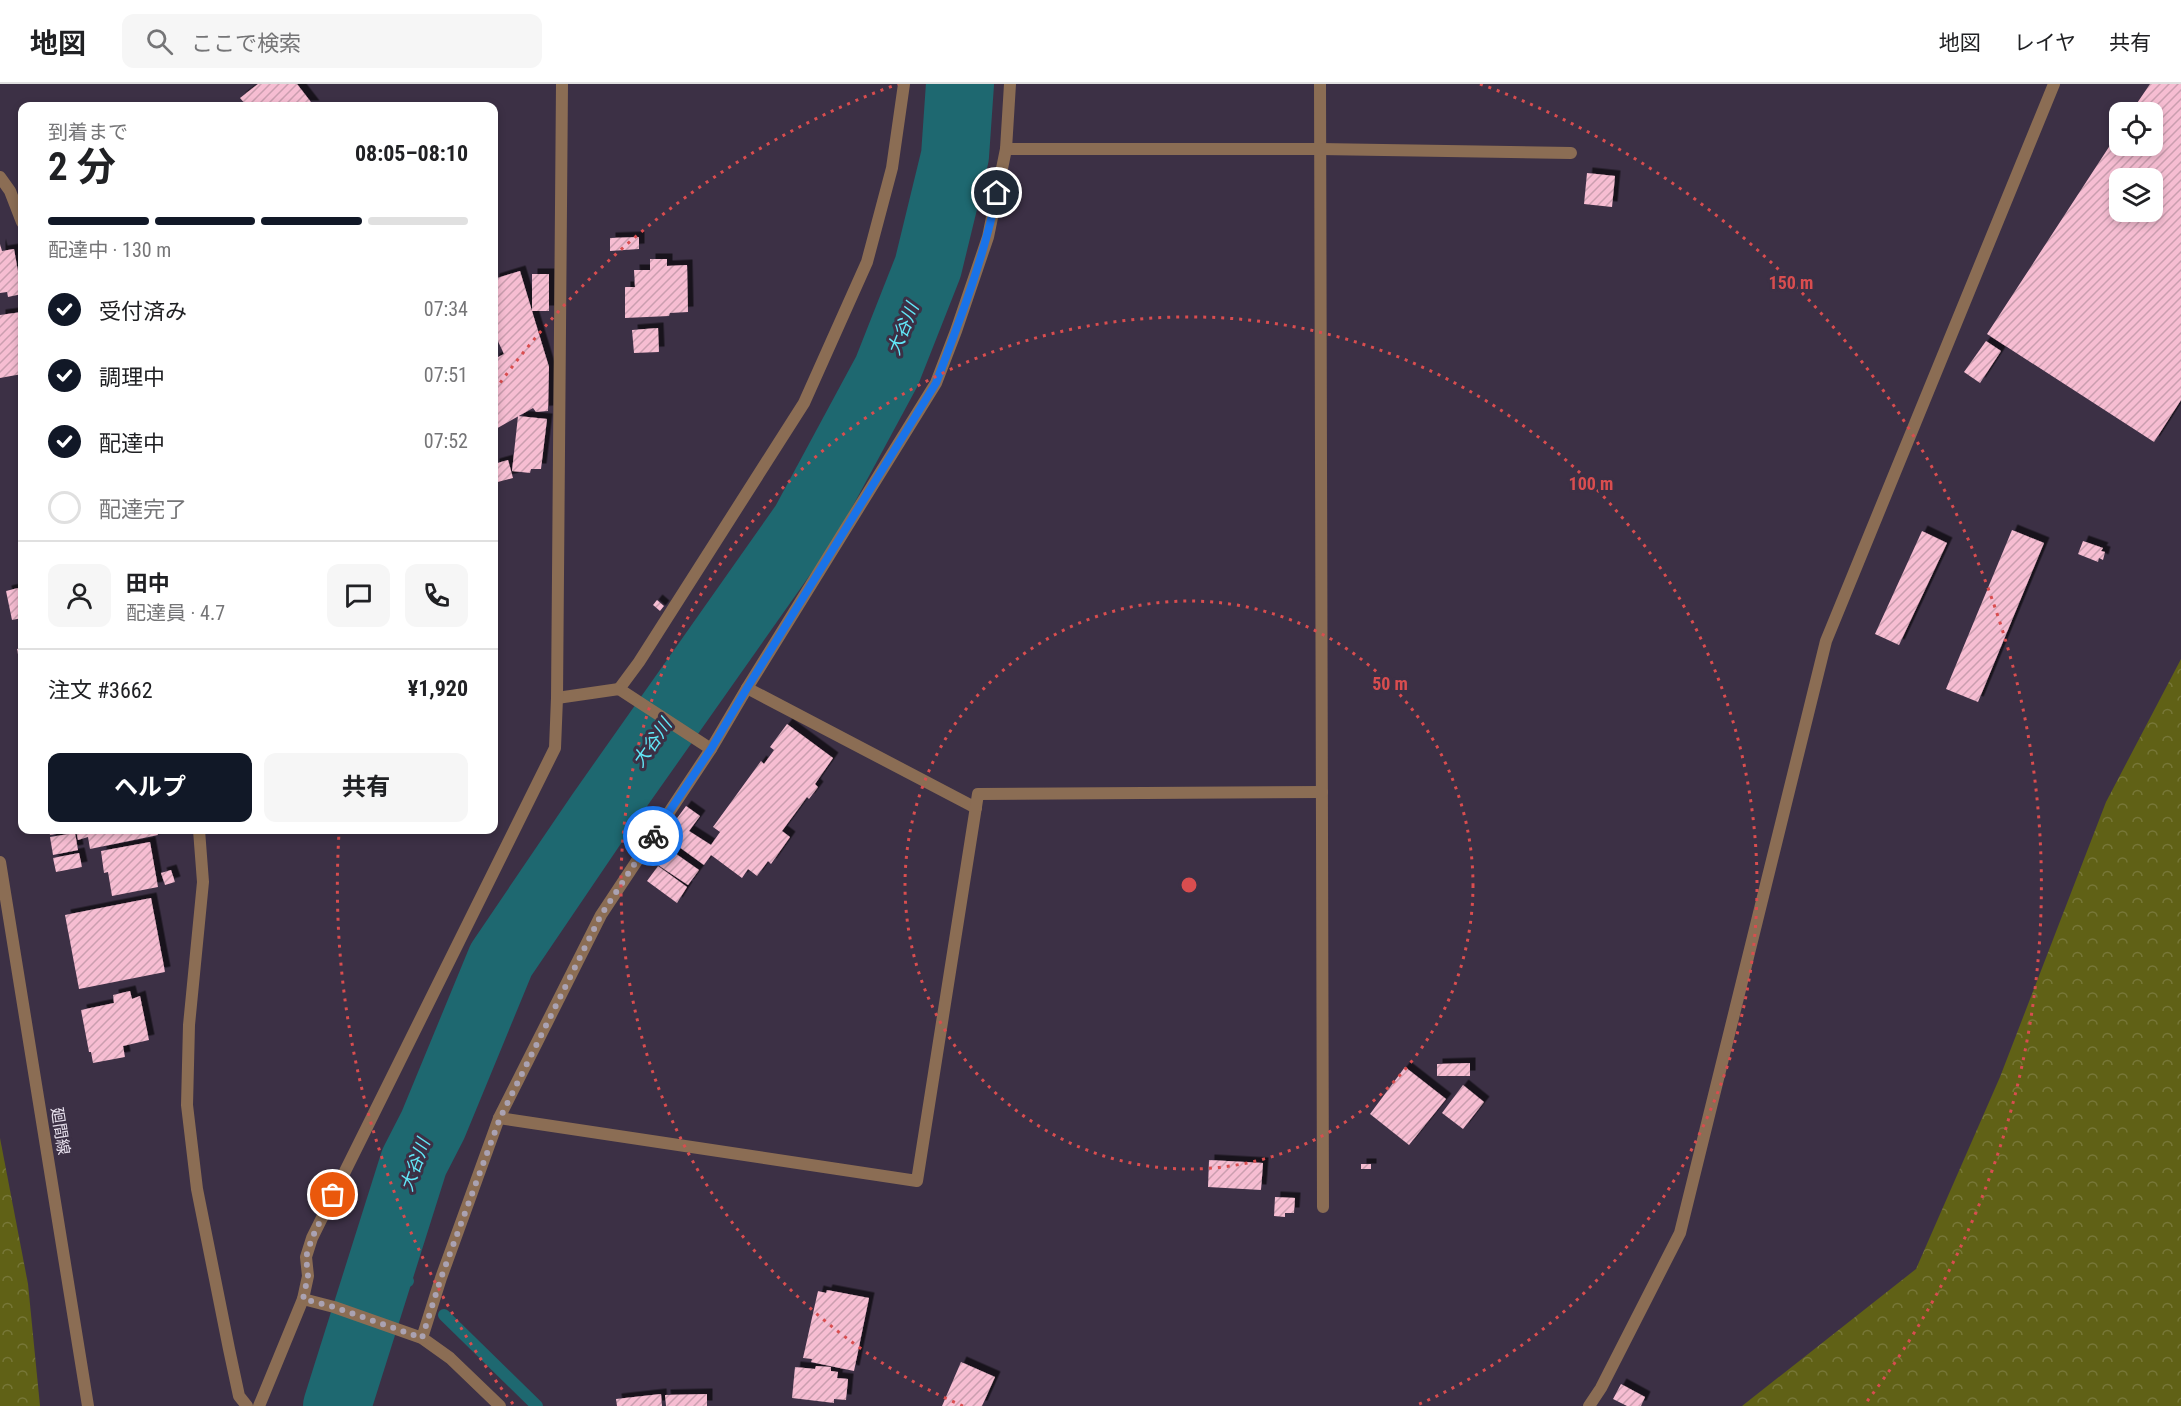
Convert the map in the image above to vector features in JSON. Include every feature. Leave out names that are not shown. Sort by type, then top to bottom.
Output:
[{"type":"street","points":[[260,1406],[303,1299],[308,1276],[306,1257],[312,1238],[555,748],[562,84]]},
{"type":"street","points":[[619,689],[639,662],[804,403],[867,262],[892,168],[904,84]]},
{"type":"street","points":[[422,1338],[441,1278],[500,1118],[601,915],[711,749],[936,383],[988,237],[1006,149],[1010,84]]},
{"type":"street","points":[[1320,84],[1323,1207]]},
{"type":"street","points":[[1589,1406],[1601,1388],[1680,1233],[1826,641],[2054,84]]},
{"type":"street","points":[[1006,149],[1320,149],[1571,153]]},
{"type":"street","points":[[0,177],[10,191],[18,212]]},
{"type":"street","points":[[747,688],[976,808]]},
{"type":"street","points":[[557,698],[619,689],[711,749]]},
{"type":"street","points":[[500,1118],[917,1181],[978,794],[1322,792]]},
{"type":"street","points":[[199,834],[203,882],[189,1025],[187,1105],[197,1189],[224,1326],[239,1395],[247,1406]]},
{"type":"street","name":"廻間線","points":[[0,862],[5,916],[88,1406]]},
{"type":"street","points":[[303,1299],[334,1307],[422,1338],[450,1358],[500,1406]]},
{"type":"green space","points":[[2181,659],[2181,1406],[1742,1406],[1916,1269],[2000,1077],[2106,802]]},
{"type":"green space","points":[[0,1138],[28,1284],[40,1406],[0,1406]]},
{"type":"building","points":[[258,84],[297,84],[311,102],[244,102],[240,98]]},
{"type":"building","points":[[2150,84],[2181,84],[2181,400],[2154,442],[1987,334],[2109,147],[2109,156],[2163,156],[2163,102],[2138,102]]},
{"type":"building","points":[[1587,173],[1615,176],[1612,207],[1584,204]]},
{"type":"building","points":[[639,237],[639,249],[610,251],[610,238]]},
{"type":"building","points":[[0,244],[2,251],[14,249],[18,272],[18,295],[8,297],[7,292],[0,293]]},
{"type":"building","points":[[650,259],[667,259],[667,266],[687,265],[688,312],[670,313],[669,316],[625,318],[625,287],[635,287],[634,270],[650,270]]},
{"type":"building","points":[[520,271],[549,367],[548,411],[536,412],[533,408],[498,428],[498,357],[504,354],[498,341],[498,278]]},
{"type":"building","points":[[532,274],[549,274],[549,311],[532,311]]},
{"type":"building","points":[[18,313],[18,375],[0,378],[0,315]]},
{"type":"building","points":[[658,328],[659,352],[634,353],[632,330]]},
{"type":"building","points":[[1986,341],[2001,351],[1980,383],[1964,372]]},
{"type":"building","points":[[518,416],[547,419],[541,469],[531,469],[530,473],[512,471]]},
{"type":"building","points":[[508,460],[513,478],[498,482],[498,463]]},
{"type":"building","points":[[2012,530],[2044,543],[1978,702],[1946,689]]},
{"type":"building","points":[[1922,531],[1947,543],[1899,645],[1875,634]]},
{"type":"building","points":[[2083,541],[2103,548],[2101,551],[2105,552],[2103,560],[2099,558],[2098,562],[2078,554]]},
{"type":"building","points":[[18,588],[18,619],[12,620],[6,591]]},
{"type":"building","points":[[657,600],[664,606],[660,611],[653,605]]},
{"type":"building","points":[[787,724],[833,758],[815,784],[818,787],[809,799],[807,797],[782,831],[790,837],[771,864],[768,861],[757,876],[748,869],[742,878],[711,855],[704,865],[664,836],[686,806],[700,816],[689,831],[711,845],[720,832],[713,827],[761,761],[764,764],[774,750],[770,747]]},
{"type":"building","points":[[75,834],[78,850],[53,855],[50,837]]},
{"type":"building","points":[[77,834],[158,835],[90,849],[88,837],[78,840]]},
{"type":"building","points":[[150,842],[158,887],[112,896],[108,872],[104,873],[101,851]]},
{"type":"building","points":[[669,849],[699,870],[688,885],[658,865]]},
{"type":"building","points":[[79,853],[82,867],[56,872],[53,858]]},
{"type":"building","points":[[658,866],[687,887],[677,903],[647,881]]},
{"type":"building","points":[[171,870],[175,882],[165,885],[161,873]]},
{"type":"building","points":[[151,898],[165,972],[79,989],[65,915]]},
{"type":"building","points":[[130,991],[132,999],[140,996],[149,1040],[123,1046],[125,1057],[93,1063],[81,1010],[114,1003],[113,995]]},
{"type":"building","points":[[1470,1063],[1470,1076],[1437,1076],[1437,1064]]},
{"type":"building","points":[[1405,1067],[1446,1099],[1409,1145],[1370,1114]]},
{"type":"building","points":[[1463,1085],[1484,1102],[1463,1129],[1442,1113]]},
{"type":"building","points":[[1209,1160],[1263,1163],[1261,1190],[1208,1187]]},
{"type":"building","points":[[1361,1164],[1371,1164],[1371,1169],[1361,1169]]},
{"type":"building","points":[[1275,1197],[1295,1198],[1294,1213],[1285,1213],[1285,1217],[1274,1216]]},
{"type":"building","points":[[827,1290],[869,1298],[854,1371],[811,1362],[812,1359],[803,1358],[818,1291],[826,1293]]},
{"type":"building","points":[[961,1362],[995,1377],[982,1406],[942,1406]]},
{"type":"building","points":[[816,1366],[831,1367],[831,1371],[838,1372],[837,1378],[848,1379],[846,1400],[834,1399],[834,1403],[792,1398],[795,1367],[815,1369]]},
{"type":"building","points":[[1621,1384],[1645,1397],[1641,1406],[1627,1406],[1613,1399]]},
{"type":"building","points":[[661,1394],[662,1406],[617,1406],[616,1399]]},
{"type":"building","points":[[707,1394],[707,1406],[666,1406],[665,1395]]},
{"type":"waterway","name":"大谷川","points":[[337,1406],[414,1162],[433,1125],[501,960],[600,814],[805,523],[887,371],[928,267],[955,156],[960,84]]},
{"type":"waterway","points":[[383,1257],[408,1281]]},
{"type":"waterway","points":[[444,1315],[537,1406]]},
{"type":"way so far","points":[[333,1195],[312,1238],[306,1257],[308,1276],[303,1299],[334,1307],[422,1338],[441,1278],[500,1118],[601,915],[653,836]]},
{"type":"route","points":[[653,836],[711,749],[936,383],[988,237],[997,193]]}]
